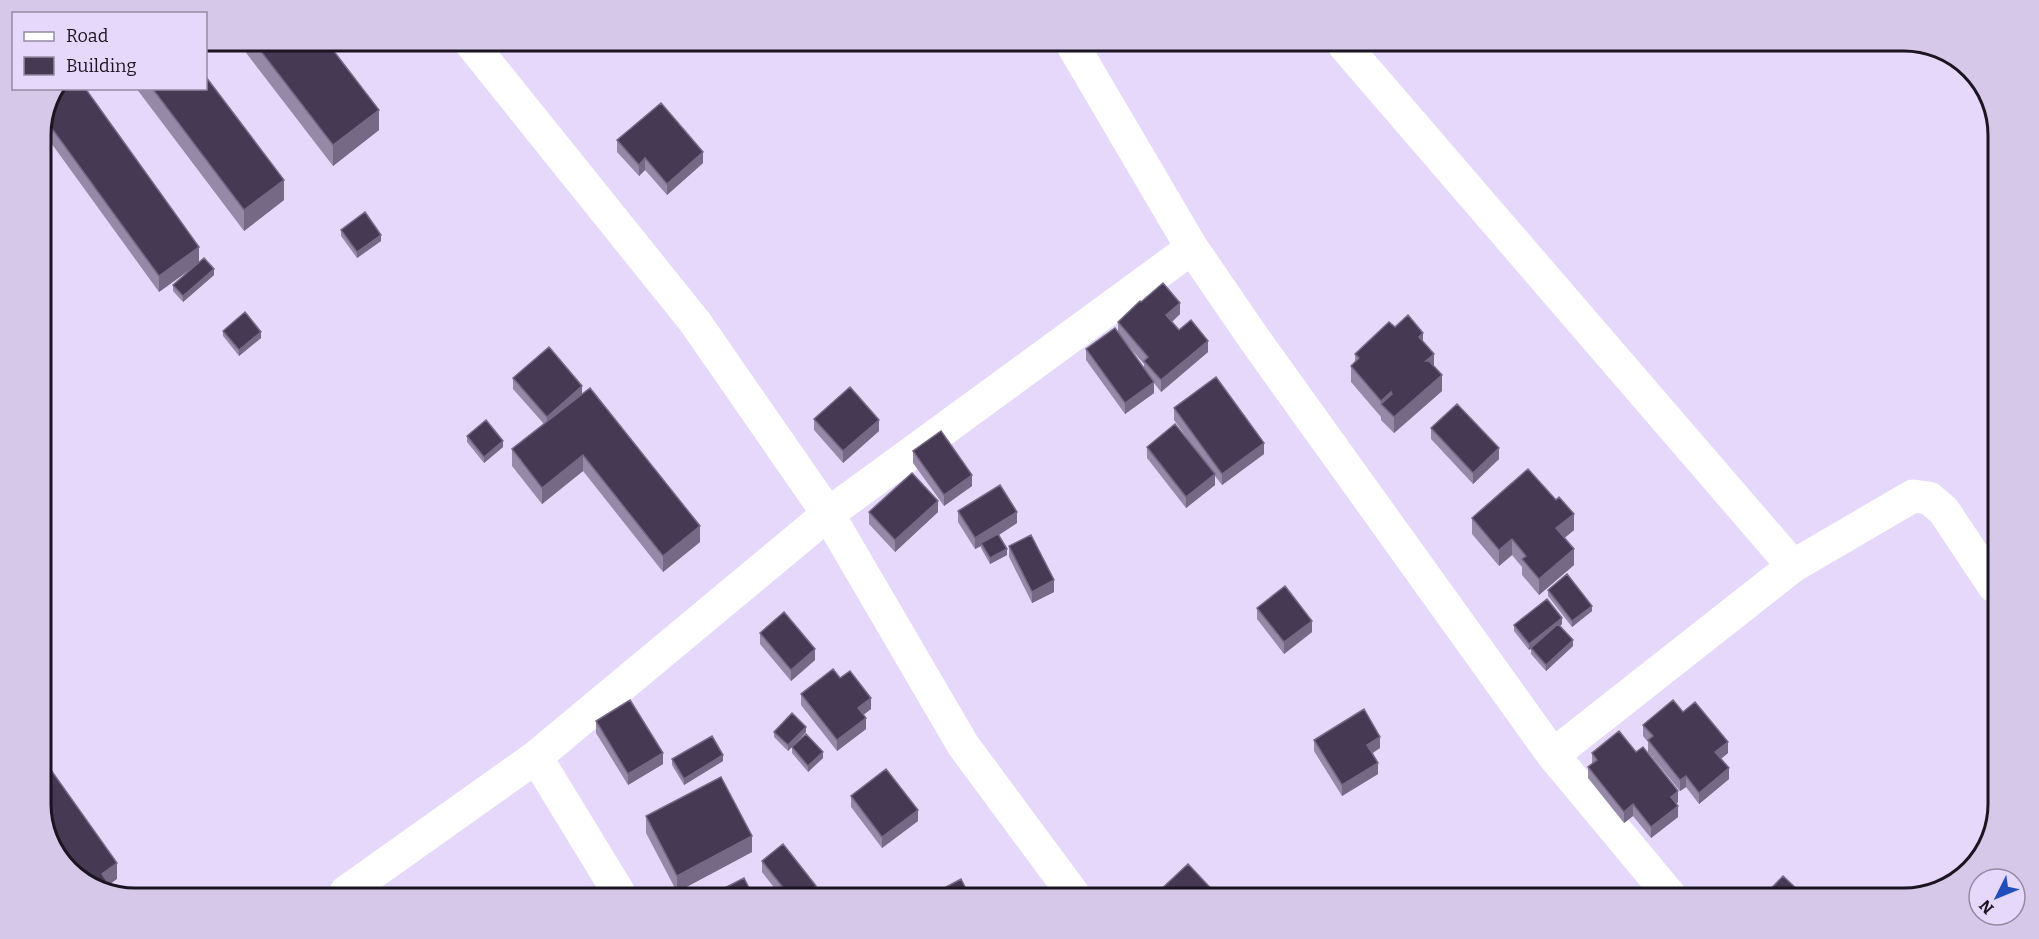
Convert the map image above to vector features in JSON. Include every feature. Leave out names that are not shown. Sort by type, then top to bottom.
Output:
[{"type":"street","points":[[477,51],[695,322],[828,514],[963,745],[1069,888]]},
{"type":"street","points":[[1076,51],[1192,248],[1255,340],[1553,755],[1664,888]]},
{"type":"street","points":[[1349,51],[1793,566]]},
{"type":"street","points":[[352,888],[536,757],[828,514],[1192,248]]},
{"type":"street","points":[[1553,755],[1793,566],[1913,496],[1929,498],[1944,511],[1988,577]]},
{"type":"street","points":[[536,757],[616,888]]},
{"type":"building","points":[[261,51],[334,51],[379,110],[333,145]]},
{"type":"building","points":[[207,78],[284,180],[244,210],[154,90],[207,90]]},
{"type":"building","points":[[65,90],[86,90],[199,247],[159,276],[51,128],[54,113]]},
{"type":"building","points":[[661,103],[703,152],[667,184],[645,158],[639,165],[617,140]]},
{"type":"building","points":[[365,212],[381,235],[357,252],[341,230]]},
{"type":"building","points":[[204,258],[214,269],[183,296],[173,285]]},
{"type":"building","points":[[1163,283],[1180,303],[1166,315],[1179,330],[1191,320],[1208,341],[1161,380],[1144,361],[1148,357],[1118,322]]},
{"type":"building","points":[[245,312],[261,332],[239,350],[223,331]]},
{"type":"building","points":[[1408,315],[1423,333],[1419,337],[1434,354],[1426,361],[1429,361],[1442,375],[1394,417],[1381,404],[1392,394],[1391,392],[1381,401],[1351,366],[1359,358],[1355,354],[1389,322],[1395,327]]},
{"type":"building","points":[[1115,328],[1154,382],[1125,403],[1086,349]]},
{"type":"building","points":[[549,347],[582,386],[547,417],[513,378]]},
{"type":"building","points":[[1216,377],[1264,443],[1222,474],[1174,408]]},
{"type":"building","points":[[850,387],[879,420],[843,451],[814,419]]},
{"type":"building","points":[[590,388],[700,526],[663,556],[583,455],[542,488],[512,449]]},
{"type":"building","points":[[1457,404],[1499,448],[1473,473],[1431,428]]},
{"type":"building","points":[[486,420],[503,441],[484,457],[467,436]]},
{"type":"building","points":[[1175,424],[1215,474],[1186,497],[1147,447]]},
{"type":"building","points":[[941,431],[972,475],[944,495],[913,451]]},
{"type":"building","points":[[1528,469],[1556,500],[1559,497],[1574,514],[1556,528],[1574,549],[1539,579],[1522,559],[1526,556],[1512,539],[1499,550],[1472,518]]},
{"type":"building","points":[[912,473],[938,501],[895,540],[869,512]]},
{"type":"building","points":[[1000,485],[1017,512],[975,538],[958,511]]},
{"type":"building","points":[[998,534],[1007,549],[990,558],[981,543]]},
{"type":"building","points":[[1031,535],[1054,580],[1032,592],[1009,546]]},
{"type":"building","points":[[1567,574],[1592,606],[1572,621],[1548,590]]},
{"type":"building","points":[[1285,586],[1312,621],[1284,642],[1257,608]]},
{"type":"building","points":[[1547,599],[1562,618],[1529,644],[1514,625]]},
{"type":"building","points":[[784,612],[815,649],[791,670],[760,633]]},
{"type":"building","points":[[1558,624],[1573,640],[1546,665],[1531,648]]},
{"type":"building","points":[[833,669],[840,678],[850,671],[871,698],[858,708],[866,718],[837,740],[801,694]]},
{"type":"building","points":[[630,700],[663,753],[628,774],[596,721]]},
{"type":"building","points":[[1673,700],[1683,712],[1695,702],[1728,742],[1715,752],[1729,768],[1699,793],[1686,776],[1680,780],[1648,740],[1653,736],[1643,725]]},
{"type":"building","points":[[1364,709],[1380,737],[1367,745],[1378,763],[1342,785],[1314,740]]},
{"type":"building","points":[[792,713],[806,727],[788,745],[774,732]]},
{"type":"building","points":[[1619,731],[1636,752],[1643,747],[1678,791],[1671,797],[1678,806],[1651,827],[1633,804],[1624,812],[1588,767],[1597,760],[1592,753]]},
{"type":"building","points":[[806,734],[823,752],[808,766],[792,747]]},
{"type":"building","points":[[712,736],[723,755],[684,779],[672,759]]},
{"type":"building","points":[[886,769],[918,810],[882,837],[851,796]]},
{"type":"building","points":[[51,770],[117,863],[102,874],[109,884],[84,871],[65,851],[55,831],[51,810]]},
{"type":"building","points":[[721,777],[752,836],[677,876],[646,816]]},
{"type":"building","points":[[783,844],[816,886],[814,888],[783,888],[762,861]]},
{"type":"building","points":[[1188,864],[1210,888],[1162,888]]},
{"type":"building","points":[[1783,876],[1796,888],[1772,888]]},
{"type":"building","points":[[744,878],[749,888],[725,888]]},
{"type":"building","points":[[961,879],[966,888],[944,888]]}]
